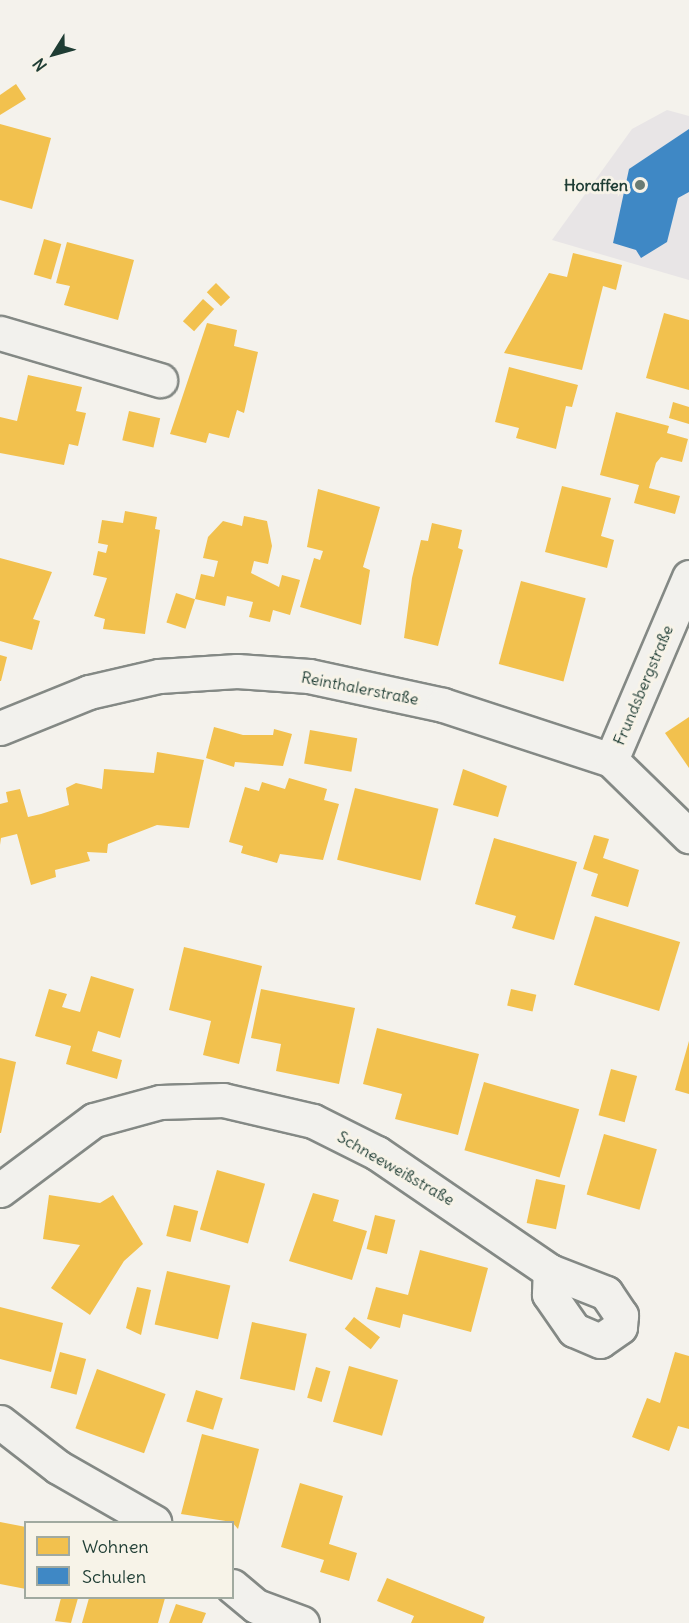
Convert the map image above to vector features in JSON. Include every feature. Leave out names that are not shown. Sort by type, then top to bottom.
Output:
[{"type":"street","points":[[0,333],[160,380]]},
{"type":"street","name":"Frundsbergstraße","points":[[611,760],[689,577]]},
{"type":"street","name":"Reinthalerstraße","points":[[0,728],[89,692],[159,676],[237,671],[378,688],[611,760],[689,836]]},
{"type":"street","name":"Schneeweißstraße","points":[[0,1190],[94,1120],[160,1102],[223,1100],[313,1121],[377,1153],[550,1271]]},
{"type":"street","points":[[0,1422],[58,1467],[152,1521]]},
{"type":"street","points":[[234,1588],[256,1606],[302,1623]]},
{"type":"shaded area","name":"Horaffen","points":[[667,110],[689,116],[689,280],[552,240],[632,129]]},
{"type":"building: Wohnen","points":[[16,84],[26,99],[0,115],[0,95]]},
{"type":"building: Wohnen","points":[[0,124],[51,138],[32,209],[0,200]]},
{"type":"building: Wohnen","points":[[44,239],[61,244],[51,280],[34,275]]},
{"type":"building: Wohnen","points":[[67,242],[134,260],[118,320],[64,305],[70,286],[56,283]]},
{"type":"building: Wohnen","points":[[573,253],[622,265],[616,290],[603,286],[582,370],[504,353],[549,273],[567,277]]},
{"type":"building: Wohnen","points":[[216,283],[230,297],[221,306],[207,292]]},
{"type":"building: Wohnen","points":[[203,299],[214,309],[194,331],[183,321]]},
{"type":"building: Wohnen","points":[[664,313],[689,320],[689,390],[646,378]]},
{"type":"building: Wohnen","points":[[207,323],[237,330],[234,346],[258,352],[244,413],[237,410],[229,438],[209,433],[206,443],[170,434]]},
{"type":"building: Wohnen","points":[[509,367],[578,385],[572,407],[566,406],[556,449],[516,438],[519,428],[495,422]]},
{"type":"building: Wohnen","points":[[28,375],[82,387],[76,411],[86,413],[78,446],[69,444],[64,465],[0,453],[0,417],[17,421]]},
{"type":"building: Wohnen","points":[[673,402],[689,407],[689,424],[669,418]]},
{"type":"building: Wohnen","points":[[129,411],[160,418],[153,447],[122,440]]},
{"type":"building: Wohnen","points":[[616,412],[669,426],[667,433],[688,439],[682,462],[661,457],[656,463],[649,488],[680,496],[675,514],[634,503],[639,485],[600,475]]},
{"type":"building: Wohnen","points":[[562,486],[611,498],[601,536],[614,540],[607,568],[545,552]]},
{"type":"building: Wohnen","points":[[318,489],[380,507],[363,567],[370,570],[361,625],[300,607],[314,558],[320,560],[323,551],[307,547]]},
{"type":"building: Wohnen","points":[[125,511],[157,517],[155,529],[160,530],[145,634],[103,629],[105,619],[94,616],[107,578],[93,575],[98,551],[106,553],[108,545],[98,543],[102,520],[123,523]]},
{"type":"building: Wohnen","points":[[244,516],[267,521],[272,546],[268,564],[254,561],[251,573],[279,587],[282,575],[300,580],[290,615],[273,610],[270,622],[249,617],[253,602],[227,596],[225,606],[195,599],[201,574],[214,577],[218,561],[203,558],[208,537],[223,521],[242,526]]},
{"type":"building: Wohnen","points":[[432,523],[462,530],[458,548],[463,550],[438,646],[404,638],[412,578],[421,540],[428,541]]},
{"type":"building: Wohnen","points":[[0,558],[52,572],[33,619],[40,621],[32,650],[0,641]]},
{"type":"building: Wohnen","points":[[521,581],[586,598],[563,681],[499,664]]},
{"type":"building: Wohnen","points":[[176,593],[195,599],[185,629],[166,622]]},
{"type":"building: Wohnen","points":[[0,655],[7,657],[1,681],[0,681]]},
{"type":"building: Wohnen","points":[[689,717],[689,768],[665,733]]},
{"type":"building: Wohnen","points":[[214,727],[243,735],[273,735],[274,729],[292,734],[283,766],[235,762],[234,767],[206,758]]},
{"type":"building: Wohnen","points":[[310,730],[357,738],[351,772],[304,763]]},
{"type":"building: Wohnen","points":[[157,752],[204,760],[189,828],[157,825],[108,844],[107,853],[87,852],[90,861],[55,870],[56,877],[31,885],[17,834],[1,838],[0,845],[0,804],[8,802],[6,792],[20,789],[28,817],[41,814],[69,805],[66,788],[76,783],[102,789],[104,769],[154,773]]},
{"type":"building: Wohnen","points":[[463,769],[507,786],[498,817],[453,805]]},
{"type":"building: Wohnen","points":[[289,778],[327,789],[324,800],[339,804],[323,860],[280,854],[277,863],[241,853],[243,846],[229,842],[245,787],[259,791],[262,782],[285,789]]},
{"type":"building: Wohnen","points":[[355,788],[438,809],[421,881],[337,860]]},
{"type":"building: Wohnen","points":[[594,835],[609,839],[603,858],[639,870],[628,907],[591,896],[598,874],[583,869]]},
{"type":"building: Wohnen","points":[[494,838],[577,862],[554,940],[512,928],[516,916],[475,904]]},
{"type":"building: Wohnen","points":[[595,916],[680,942],[659,1011],[574,985]]},
{"type":"building: Wohnen","points":[[184,947],[262,966],[239,1064],[203,1055],[211,1021],[169,1010]]},
{"type":"building: Wohnen","points":[[91,976],[134,989],[120,1038],[98,1031],[92,1051],[122,1060],[117,1079],[66,1064],[71,1046],[35,1036],[49,989],[67,994],[62,1007],[80,1012]]},
{"type":"building: Wohnen","points":[[261,989],[355,1008],[339,1084],[276,1071],[281,1044],[251,1038]]},
{"type":"building: Wohnen","points":[[511,989],[536,995],[533,1011],[507,1006]]},
{"type":"building: Wohnen","points":[[377,1028],[479,1054],[458,1135],[395,1119],[402,1094],[363,1084]]},
{"type":"building: Wohnen","points":[[689,1041],[689,1094],[675,1090]]},
{"type":"building: Wohnen","points":[[0,1058],[16,1062],[1,1133],[0,1133]]},
{"type":"building: Wohnen","points":[[611,1069],[637,1076],[625,1122],[599,1115]]},
{"type":"building: Wohnen","points":[[484,1082],[579,1109],[560,1178],[464,1150]]},
{"type":"building: Wohnen","points":[[604,1134],[657,1149],[640,1210],[587,1195]]},
{"type":"building: Wohnen","points":[[217,1170],[265,1184],[248,1243],[200,1230]]},
{"type":"building: Wohnen","points":[[536,1179],[565,1185],[556,1229],[527,1223]]},
{"type":"building: Wohnen","points":[[313,1193],[339,1200],[333,1221],[367,1231],[352,1280],[289,1261]]},
{"type":"building: Wohnen","points":[[49,1195],[100,1203],[113,1195],[143,1244],[124,1261],[90,1315],[51,1288],[80,1245],[43,1239]]},
{"type":"building: Wohnen","points":[[174,1205],[198,1211],[191,1242],[166,1236]]},
{"type":"building: Wohnen","points":[[375,1215],[395,1220],[387,1254],[367,1249]]},
{"type":"building: Wohnen","points":[[420,1250],[488,1268],[471,1332],[403,1314],[400,1328],[367,1319],[376,1287],[408,1295]]},
{"type":"building: Wohnen","points":[[167,1271],[230,1286],[218,1339],[155,1325]]},
{"type":"building: Wohnen","points":[[137,1287],[151,1290],[141,1335],[126,1328]]},
{"type":"building: Wohnen","points":[[0,1307],[63,1323],[51,1372],[0,1359]]},
{"type":"building: Wohnen","points":[[354,1317],[380,1337],[371,1349],[345,1329]]},
{"type":"building: Wohnen","points":[[252,1322],[307,1334],[295,1390],[240,1379]]},
{"type":"building: Wohnen","points":[[60,1352],[86,1359],[77,1395],[50,1388]]},
{"type":"building: Wohnen","points":[[675,1352],[689,1356],[689,1429],[678,1426],[669,1451],[632,1437],[647,1398],[660,1403]]},
{"type":"building: Wohnen","points":[[349,1366],[398,1380],[382,1436],[333,1422]]},
{"type":"building: Wohnen","points":[[316,1367],[330,1371],[322,1402],[307,1398]]},
{"type":"building: Wohnen","points":[[97,1369],[166,1394],[144,1453],[75,1428]]},
{"type":"building: Wohnen","points":[[196,1390],[223,1398],[213,1430],[186,1422]]},
{"type":"building: Wohnen","points":[[202,1434],[259,1449],[238,1529],[234,1521],[181,1514]]},
{"type":"building: Wohnen","points":[[300,1483],[343,1496],[329,1544],[357,1553],[349,1581],[320,1572],[324,1560],[281,1547]]},
{"type":"building: Wohnen","points":[[0,1522],[24,1527],[24,1589],[0,1584]]},
{"type":"building: Wohnen","points":[[387,1578],[485,1617],[483,1623],[411,1623],[414,1616],[377,1601]]},
{"type":"building: Wohnen","points":[[61,1599],[78,1599],[71,1623],[55,1621]]},
{"type":"building: Wohnen","points":[[89,1599],[165,1599],[158,1623],[82,1623]]},
{"type":"building: Wohnen","points":[[176,1604],[206,1613],[202,1623],[169,1623]]},
{"type":"building: Schulen","points":[[689,129],[689,192],[678,198],[667,242],[641,258],[636,250],[613,243],[629,169]]},
{"type":"place","name":"Horaffen","points":[[640,185]]}]
